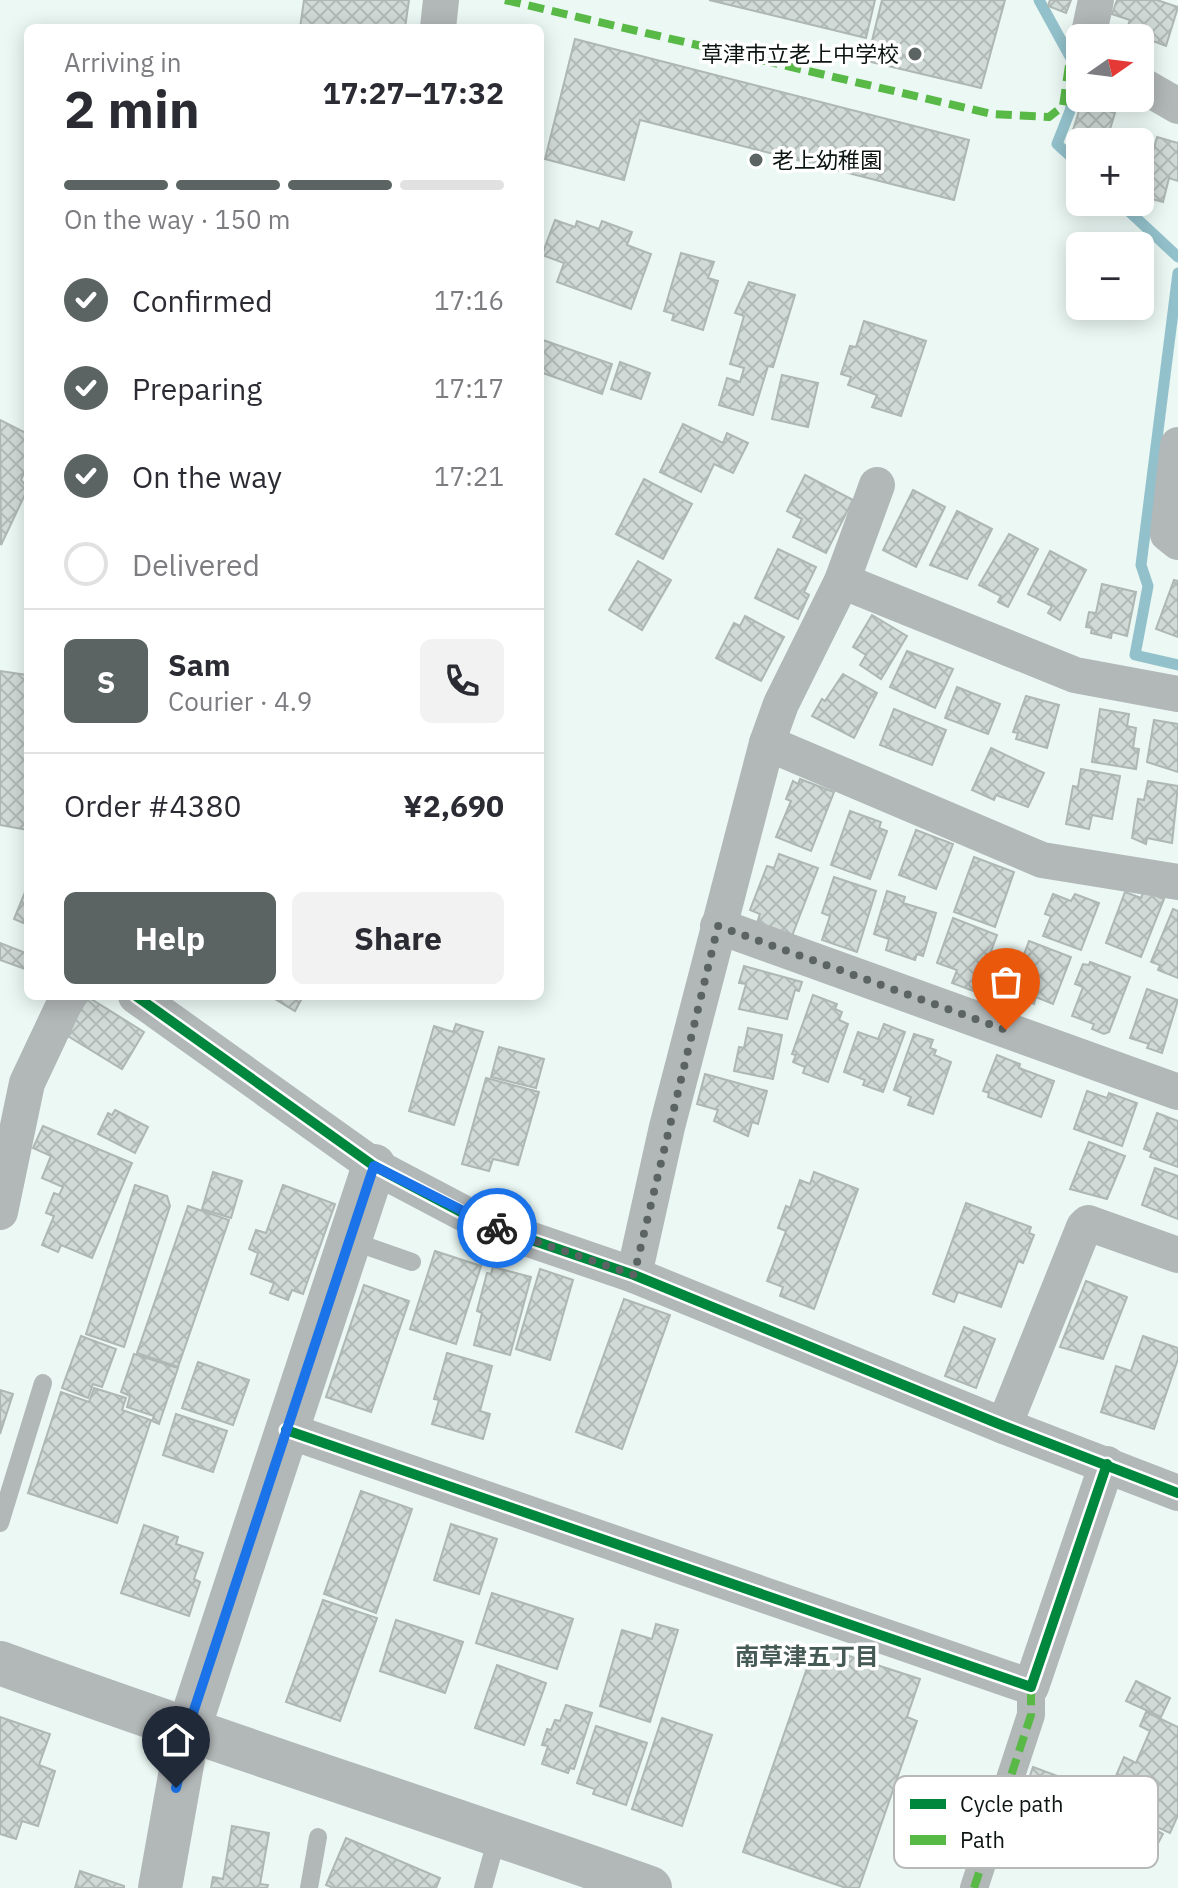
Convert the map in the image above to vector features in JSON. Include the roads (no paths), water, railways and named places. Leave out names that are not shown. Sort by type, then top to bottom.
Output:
[{"type":"street","points":[[438,24],[441,0]]},
{"type":"street","points":[[1091,24],[1096,0]]},
{"type":"street","points":[[1154,92],[1178,106]]},
{"type":"street","points":[[1178,445],[1168,534],[1178,542]]},
{"type":"street","points":[[634,1275],[718,926],[767,743],[781,704],[842,581],[877,485]]},
{"type":"street","points":[[842,581],[1075,675],[1178,694]]},
{"type":"street","points":[[767,743],[1042,860],[1178,882]]},
{"type":"street","points":[[718,926],[1178,1092]]},
{"type":"street","points":[[0,1212],[14,1076],[65,1000]]},
{"type":"street","points":[[142,1000],[374,1166],[482,1223],[634,1275],[1004,1426],[1178,1493]]},
{"type":"street","points":[[160,1888],[188,1731],[374,1166]]},
{"type":"street","points":[[1004,1426],[1088,1223],[1178,1255]]},
{"type":"street","points":[[286,1430],[1031,1687]]},
{"type":"street","points":[[1011,1776],[1031,1715],[1031,1687],[1107,1464]]},
{"type":"street","points":[[0,1663],[188,1731],[650,1888]]},
{"type":"street","points":[[974,1888],[981,1868]]},
{"type":"lane","points":[[349,1240],[412,1262]]},
{"type":"lane","points":[[0,1523],[43,1383]]},
{"type":"lane","points":[[483,1888],[498,1834]]},
{"type":"lane","points":[[309,1888],[318,1837]]},
{"type":"waterway","points":[[1039,0],[1078,71],[1070,111],[1057,144],[1066,152]]},
{"type":"waterway","points":[[1134,216],[1178,257]]},
{"type":"waterway","points":[[1178,273],[1141,565],[1148,586],[1135,655],[1178,665]]},
{"type":"place","name":"草津市立老上中学校","points":[[915,54]]},
{"type":"place","name":"老上幼稚園","points":[[756,160]]},
{"type":"district","name":"南草津五丁目","points":[[807,1657]]}]
